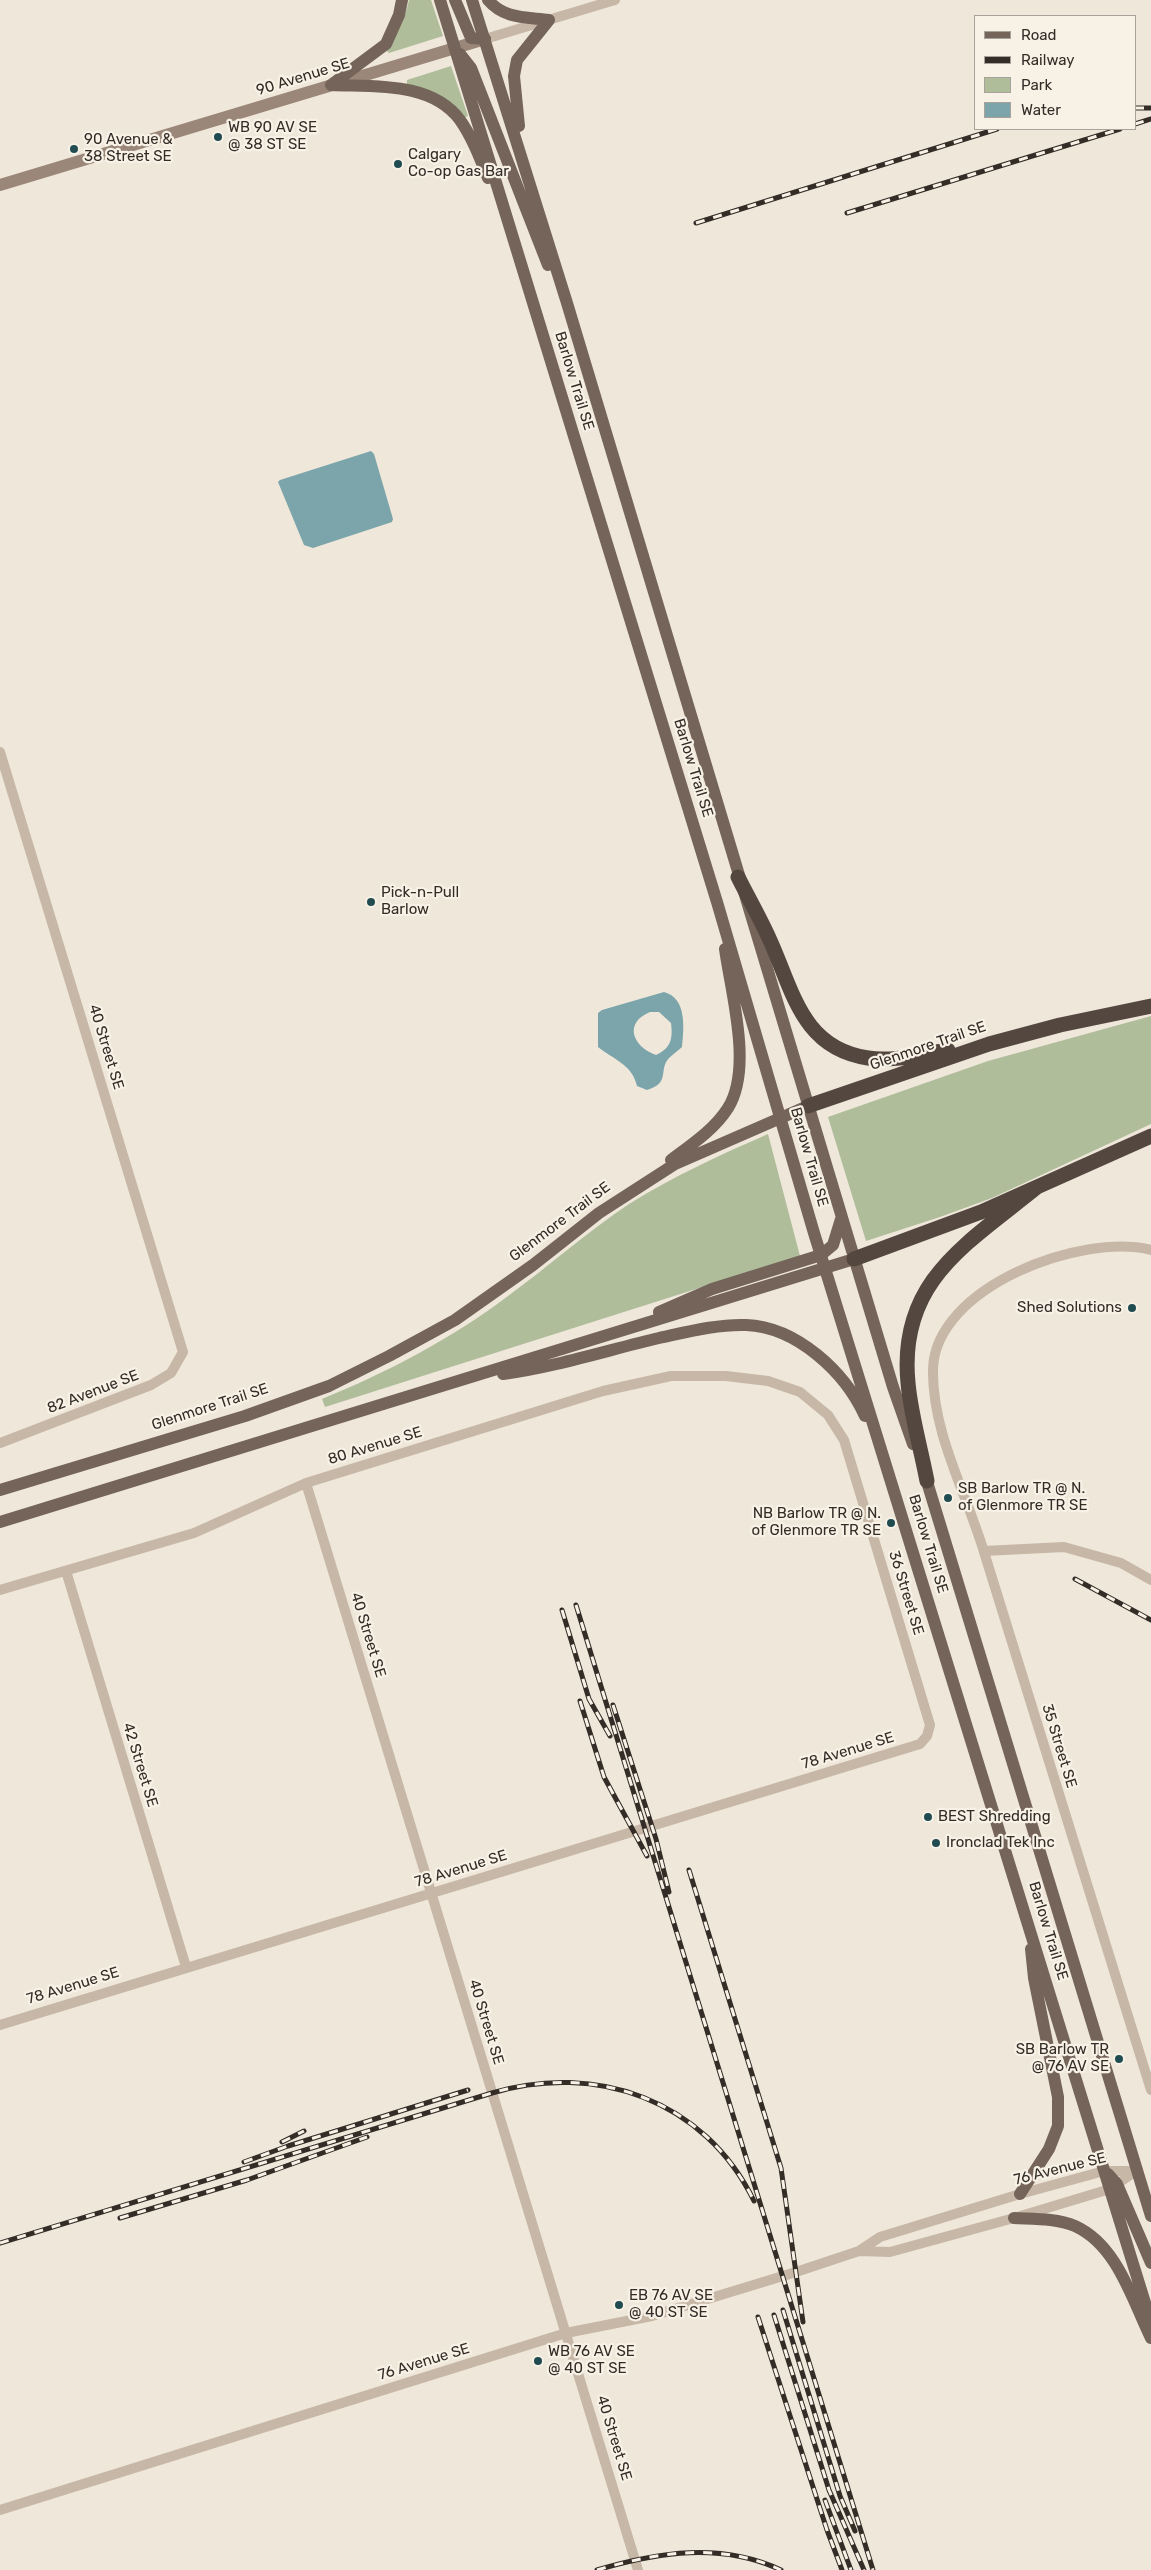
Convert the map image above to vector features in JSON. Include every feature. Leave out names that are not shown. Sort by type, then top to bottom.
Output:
[{"type":"highway","points":[[738,877],[770,939],[805,1021],[819,1036],[834,1047],[851,1055],[870,1059],[901,1057],[988,1044]]},
{"type":"highway","name":"Glenmore Trail SE","points":[[808,1106],[988,1044],[1151,1005]]},
{"type":"highway","points":[[854,1259],[981,1212],[1148,1138]]},
{"type":"highway","points":[[927,1481],[908,1384],[907,1342],[910,1323],[928,1285],[955,1254],[1037,1188]]},
{"type":"main road","points":[[332,85],[386,44],[399,14],[402,0]]},
{"type":"main road","name":"Barlow Trail SE","points":[[440,0],[718,902],[825,1268],[1104,2171],[1114,2186],[1151,2322]]},
{"type":"main road","points":[[455,0],[472,38],[485,39]]},
{"type":"main road","name":"Barlow Trail SE","points":[[472,0],[527,170],[841,1218],[893,1387],[927,1481],[1151,2216]]},
{"type":"main road","points":[[488,0],[496,10],[505,15],[549,20]]},
{"type":"main road","points":[[527,170],[517,115],[514,76],[517,60],[523,50],[549,20]]},
{"type":"main road","points":[[455,48],[471,68],[555,283],[567,303]]},
{"type":"main road","points":[[332,85],[406,89],[426,95],[453,113],[470,134],[516,247]]},
{"type":"main road","points":[[634,1189],[701,1138],[728,1108],[736,1092],[740,1072],[740,1052],[718,902]]},
{"type":"main road","name":"Glenmore Trail SE","points":[[0,1490],[245,1416],[337,1381],[455,1320],[534,1265],[634,1189],[674,1164],[781,1116],[808,1106]]},
{"type":"main road","points":[[594,1339],[712,1289],[821,1255],[833,1245],[841,1218]]},
{"type":"main road","points":[[0,1522],[854,1259]]},
{"type":"main road","points":[[464,1379],[513,1373],[697,1330],[747,1325],[779,1333],[821,1358],[848,1386],[862,1410],[884,1457]]},
{"type":"main road","points":[[1020,2194],[1037,2172],[1050,2149],[1058,2126],[1058,2097],[1034,1978],[1029,1924]]},
{"type":"main road","points":[[1114,2186],[1151,2262]]},
{"type":"main road","points":[[1014,2218],[1049,2220],[1075,2226],[1097,2242],[1113,2259],[1151,2338]]},
{"type":"street","name":"90 Avenue SE","points":[[0,185],[615,0]]},
{"type":"street","name":"40 Street SE","points":[[0,752],[183,1352]]},
{"type":"street","name":"35 Street SE","points":[[1151,1250],[1125,1246],[1082,1250],[996,1282],[958,1312],[940,1336],[933,1367],[936,1413],[984,1551],[1151,2090]]},
{"type":"street","name":"82 Avenue SE","points":[[0,1443],[151,1385],[171,1373],[183,1352]]},
{"type":"street","name":"80 Avenue SE","points":[[0,1590],[194,1533],[306,1483],[603,1391],[671,1376],[726,1376],[768,1381]]},
{"type":"street","name":"36 Street SE","points":[[768,1381],[800,1392],[828,1415],[844,1440],[930,1725],[927,1736]]},
{"type":"street","name":"40 Street SE","points":[[306,1483],[638,2570]]},
{"type":"street","points":[[984,1551],[1064,1547],[1121,1563],[1151,1580]]},
{"type":"street","name":"42 Street SE","points":[[66,1571],[186,1967]]},
{"type":"street","name":"78 Avenue SE","points":[[0,2025],[920,1744],[927,1736]]},
{"type":"street","name":"76 Avenue SE","points":[[0,2510],[566,2334],[652,2316],[859,2251],[880,2237],[1020,2194],[1104,2171],[1137,2171]]},
{"type":"street","name":"76 Avenue SE","points":[[859,2251],[890,2252],[1014,2218],[1114,2186],[1137,2171]]},
{"type":"green space","points":[[409,0],[431,0],[443,36],[389,53],[385,49],[394,38],[400,26]]},
{"type":"green space","points":[[451,66],[468,116],[463,118],[407,85],[407,80]]},
{"type":"green space","points":[[1151,1016],[1151,1124],[992,1198],[866,1241],[828,1117],[988,1061]]},
{"type":"green space","points":[[768,1134],[800,1256],[325,1407],[322,1399],[371,1378],[418,1354],[486,1312],[629,1204],[697,1166]]},
{"type":"water","points":[[371,451],[374,454],[393,519],[392,522],[313,548],[304,545],[278,482]]},
{"type":"water","points":[[664,992],[677,1000],[683,1023],[682,1047],[669,1058],[659,1084],[647,1090],[637,1086],[627,1067],[598,1047],[598,1013],[602,1010]],"holes":[[[650,1012],[659,1012],[671,1023],[672,1034],[668,1046],[656,1055],[648,1051],[637,1041],[634,1035],[634,1028],[636,1022],[642,1017]]]},
{"type":"railway","points":[[1136,108],[1151,108]]},
{"type":"railway","points":[[1136,124],[1151,119]]},
{"type":"railway","points":[[696,223],[994,130]]},
{"type":"railway","points":[[847,213],[1117,130]]},
{"type":"railway","points":[[1075,1579],[1151,1620]]},
{"type":"railway","points":[[576,1605],[873,2570]]},
{"type":"railway","points":[[562,1610],[589,1699],[610,1736]]},
{"type":"railway","points":[[580,1701],[604,1777],[647,1856]]},
{"type":"railway","points":[[613,1705],[656,1839],[669,1892]]},
{"type":"railway","points":[[689,1870],[781,2168],[803,2322]]},
{"type":"railway","points":[[0,2243],[492,2093],[531,2085],[570,2083],[608,2087],[644,2097],[677,2114],[707,2137],[733,2166],[754,2201]]},
{"type":"railway","points":[[244,2162],[288,2146],[468,2090]]},
{"type":"railway","points":[[282,2142],[304,2131]]},
{"type":"railway","points":[[120,2218],[247,2180],[367,2137]]},
{"type":"railway","points":[[783,2310],[840,2496],[855,2531]]},
{"type":"railway","points":[[774,2315],[829,2490],[864,2570]]},
{"type":"railway","points":[[758,2317],[827,2530],[842,2570]]},
{"type":"railway","points":[[825,2500],[851,2570]]},
{"type":"railway","points":[[597,2570],[643,2558],[689,2553],[736,2556],[758,2561],[781,2570]]},
{"type":"place","name":"WB 90 AV SE @ 38 ST SE","points":[[218,137]]},
{"type":"place","name":"90 Avenue & 38 Street SE","points":[[74,149]]},
{"type":"place","name":"Calgary Co-op Gas Bar","points":[[398,164]]},
{"type":"place","name":"Pick-n-Pull Barlow","points":[[371,902]]},
{"type":"place","name":"Shed Solutions","points":[[1132,1308]]},
{"type":"place","name":"SB Barlow TR @ N. of Glenmore TR SE","points":[[948,1498]]},
{"type":"place","name":"NB Barlow TR @ N. of Glenmore TR SE","points":[[891,1523]]},
{"type":"place","name":"BEST Shredding","points":[[928,1817]]},
{"type":"place","name":"Ironclad Tek Inc","points":[[936,1843]]},
{"type":"place","name":"SB Barlow TR @ 76 AV SE","points":[[1119,2059]]},
{"type":"place","name":"EB 76 AV SE @ 40 ST SE","points":[[619,2305]]},
{"type":"place","name":"WB 76 AV SE @ 40 ST SE","points":[[538,2361]]}]
